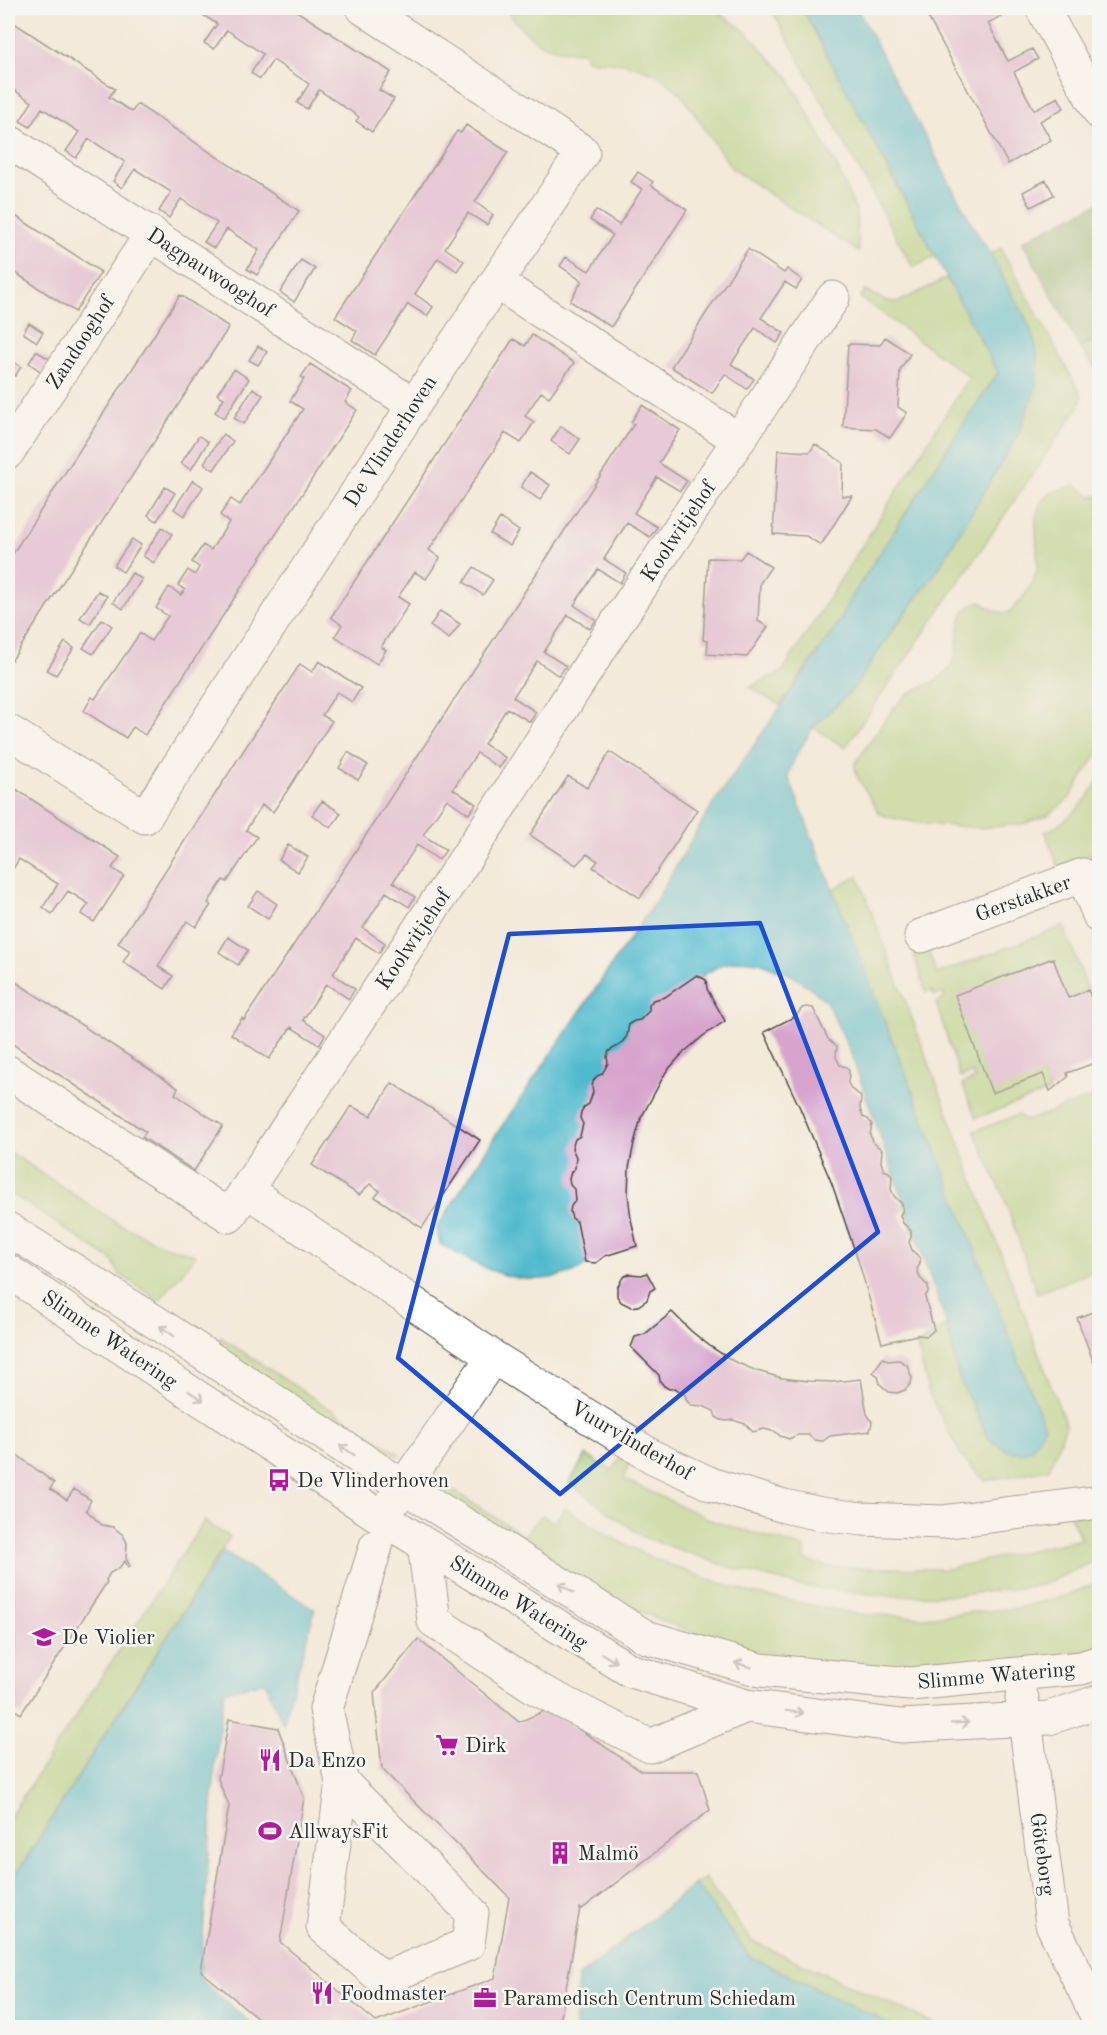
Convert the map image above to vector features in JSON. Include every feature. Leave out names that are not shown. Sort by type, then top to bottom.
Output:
[{"type":"street","name":"De Vlinderhoven","points":[[8,731],[145,817],[414,405],[583,152],[363,8]]},
{"type":"street","points":[[1042,8],[1100,112]]},
{"type":"street","name":"Dagpauwooghof","points":[[8,141],[414,405]]},
{"type":"street","name":"Zandooghof","points":[[8,452],[152,233]]},
{"type":"street","points":[[496,282],[739,440]]},
{"type":"street","name":"Koolwitjehof","points":[[8,1072],[229,1216],[491,820],[616,624],[833,298]]},
{"type":"street","name":"Gerstakker","points":[[921,936],[1083,876],[1100,917]]},
{"type":"street","name":"Vuurvlinderhof","points":[[246,1190],[493,1357],[653,1457],[712,1485],[784,1506],[821,1514],[862,1519],[942,1522],[1100,1502]]},
{"type":"street","name":"Slimme Watering","points":[[8,1229],[157,1323],[404,1487],[646,1637],[760,1670],[910,1684],[1082,1668],[1100,1662]]},
{"type":"street","name":"Slimme Watering","points":[[8,1271],[136,1357],[379,1532],[424,1544],[631,1671],[746,1706],[902,1726],[1049,1718],[1100,1701]]},
{"type":"street","points":[[342,1782],[472,1913],[468,1944],[383,1979],[323,1927],[342,1782],[326,1709],[379,1532],[404,1487],[493,1357]]},
{"type":"street","points":[[424,1544],[434,1621],[549,1695],[650,1746],[746,1706]]},
{"type":"street","name":"Göteborg","points":[[1018,1675],[1052,1924],[1100,2022]]},
{"type":"highlighted area","points":[[760,923],[878,1232],[560,1494],[398,1358],[509,934]]},
{"type":"green space","points":[[506,8],[712,8],[744,30],[788,77],[836,165],[856,211],[859,252],[732,169],[681,94],[657,74],[624,63],[588,61],[582,52],[546,47],[525,32]]},
{"type":"green space","points":[[771,8],[802,8],[935,256],[913,268]]},
{"type":"green space","points":[[1097,204],[1100,209],[1099,337],[1080,348],[1022,241]]},
{"type":"green space","points":[[1001,248],[1082,396],[1080,405],[845,748],[813,727],[839,703],[936,572],[1019,433],[1034,338],[1024,314],[991,254]]},
{"type":"green space","points":[[947,278],[998,373],[847,604],[842,618],[780,705],[749,687],[782,672],[969,377],[860,297],[865,290],[885,301],[899,302]]},
{"type":"green space","points":[[1099,337],[1099,373],[1080,348]]},
{"type":"green space","points":[[1075,485],[1091,496],[1099,496],[1099,751],[1069,799],[1048,815],[1023,824],[981,828],[926,824],[887,817],[879,813],[856,775],[855,764],[898,704],[910,693],[939,678],[950,667],[957,649],[964,612],[981,602],[995,611],[1007,613],[1018,604],[1030,587],[1037,567],[1036,519],[1038,510],[1048,495]]},
{"type":"green space","points":[[1099,779],[1099,851],[1059,868],[1045,832],[1076,810]]},
{"type":"green space","points":[[858,876],[1066,1425],[1049,1469],[985,1481],[962,1457],[929,1394],[917,1345],[947,1325],[959,1378],[989,1439],[833,889]]},
{"type":"green space","points":[[1064,926],[1088,990],[1068,998],[1043,1074],[1050,1091],[976,1118],[962,1084],[975,1079],[973,1073],[960,1078],[936,1003],[945,998],[943,993],[934,996],[932,990],[926,993],[914,949],[924,939],[937,974]]},
{"type":"green space","points":[[1099,1081],[1099,1269],[1037,1293],[1003,1195],[974,1131],[1018,1115],[1026,1121],[1097,1095]]},
{"type":"green space","points":[[8,1151],[117,1223],[164,1246],[196,1255],[159,1301],[119,1274],[112,1260],[8,1191]]},
{"type":"green space","points":[[220,1337],[401,1455],[383,1457],[212,1348]]},
{"type":"green space","points":[[624,1452],[632,1459],[623,1479],[713,1521],[805,1548],[805,1560],[827,1567],[945,1569],[1081,1539],[1070,1516],[1099,1511],[1099,1559],[1042,1585],[961,1595],[888,1596],[800,1586],[726,1566],[643,1537],[569,1483],[586,1455],[612,1471]]},
{"type":"green space","points":[[437,1480],[524,1536],[542,1515],[554,1523],[565,1508],[616,1540],[655,1559],[697,1575],[751,1593],[857,1614],[922,1617],[1018,1608],[1064,1596],[1099,1582],[1099,1647],[1079,1653],[951,1671],[805,1662],[745,1649],[683,1629],[621,1604],[436,1493]]},
{"type":"green space","points":[[204,1521],[230,1537],[8,1887],[8,1819]]},
{"type":"green space","points":[[705,1878],[752,1941],[942,2027],[895,2027],[749,1956],[695,1884]]},
{"type":"water","points":[[802,8],[857,8],[956,195],[1024,314],[1034,338],[1037,354],[1036,386],[1019,433],[936,572],[895,626],[855,687],[813,727],[795,757],[788,776],[1045,1427],[1032,1448],[1022,1453],[1008,1451],[989,1439],[959,1378],[947,1325],[850,1051],[826,1001],[791,975],[760,962],[740,960],[722,964],[676,991],[579,1220],[588,1263],[585,1266],[573,1272],[546,1279],[514,1277],[498,1273],[440,1244],[437,1228],[496,1135],[656,900],[711,807],[842,618],[847,604],[998,373]]},
{"type":"water","points":[[222,1551],[315,1609],[283,1724],[265,1682],[224,1691],[215,1766],[200,1979],[255,2027],[8,2027],[8,1887]]},
{"type":"water","points":[[695,1884],[749,1956],[895,2027],[575,2027],[578,1977]]},
{"type":"building","points":[[192,8],[292,8],[391,72],[379,90],[394,99],[372,132],[356,121],[359,117],[319,90],[307,109],[297,103],[309,84],[273,60],[260,79],[251,73],[263,54],[227,30],[214,49],[204,43],[217,24]]},
{"type":"building","points":[[923,8],[979,8],[982,13],[993,8],[1010,8],[1011,11],[988,23],[1008,61],[1032,49],[1038,59],[1014,72],[1034,110],[1058,97],[1064,108],[1040,121],[1051,140],[1008,164]]},
{"type":"building","points":[[8,19],[115,89],[109,97],[132,112],[137,104],[299,211],[257,275],[247,269],[259,250],[227,229],[214,248],[204,242],[217,223],[181,199],[169,218],[159,211],[171,192],[135,169],[122,188],[113,181],[125,162],[89,139],[76,158],[66,151],[79,132],[42,108],[30,127],[20,121],[32,102],[8,86]]},
{"type":"building","points":[[466,125],[508,152],[475,202],[493,215],[487,225],[468,213],[445,248],[464,261],[457,271],[438,258],[415,294],[433,307],[427,316],[408,304],[375,355],[352,340],[357,331],[335,317],[457,131],[461,133]]},
{"type":"building","points":[[638,172],[653,182],[651,185],[687,210],[611,327],[570,301],[582,281],[560,266],[566,257],[589,271],[613,235],[590,220],[596,210],[619,225],[642,189],[631,182]]},
{"type":"building","points":[[1046,180],[1054,195],[1031,207],[1023,192]]},
{"type":"building","points":[[8,211],[101,272],[75,312],[8,268]]},
{"type":"building","points":[[748,249],[784,273],[787,269],[802,280],[796,289],[785,282],[761,318],[784,333],[777,343],[755,328],[731,364],[754,379],[747,389],[725,374],[712,393],[671,367]]},
{"type":"building","points":[[301,260],[315,269],[294,302],[280,292]]},
{"type":"building","points":[[180,295],[229,327],[10,663],[8,661],[8,561]]},
{"type":"building","points":[[29,323],[43,332],[37,342],[23,333]]},
{"type":"building","points":[[532,335],[574,363],[549,397],[541,392],[525,416],[534,422],[521,443],[505,433],[429,550],[440,558],[426,579],[415,572],[398,597],[409,604],[381,647],[386,650],[377,664],[335,636],[342,625],[331,617],[513,339],[525,346]]},
{"type":"building","points":[[885,337],[910,354],[900,370],[898,407],[907,413],[890,438],[876,429],[843,427],[848,344],[880,345]]},
{"type":"building","points":[[258,346],[267,352],[258,365],[249,360]]},
{"type":"building","points":[[36,351],[51,360],[43,373],[29,363]]},
{"type":"building","points":[[8,358],[21,367],[15,376],[8,372]]},
{"type":"building","points":[[310,364],[352,391],[345,402],[357,410],[145,735],[133,727],[126,738],[84,711],[92,697],[95,699],[140,633],[151,641],[168,616],[156,608],[169,587],[181,595],[185,590],[178,585],[188,570],[195,575],[199,567],[192,562],[203,545],[211,550],[229,522],[220,515],[231,499],[240,505],[303,409],[290,401],[304,379],[301,377]]},
{"type":"building","points":[[234,369],[249,379],[224,418],[215,412],[224,398],[217,394]]},
{"type":"building","points":[[253,388],[263,395],[244,424],[234,418]]},
{"type":"building","points":[[642,405],[680,430],[659,463],[687,481],[680,491],[657,477],[634,513],[657,527],[650,537],[627,523],[604,559],[626,573],[620,583],[598,569],[574,605],[596,620],[590,629],[568,615],[544,652],[566,666],[559,676],[537,661],[513,697],[536,712],[530,722],[507,708],[484,744],[506,758],[499,768],[477,753],[453,789],[476,804],[469,814],[447,799],[423,835],[446,850],[439,860],[417,845],[393,882],[415,897],[409,907],[386,892],[363,928],[385,943],[379,953],[356,938],[333,974],[355,989],[349,999],[326,984],[303,1020],[325,1035],[319,1045],[291,1027],[269,1059],[231,1034],[242,1018],[244,1020],[349,861],[634,424],[631,422]]},
{"type":"building","points":[[561,426],[580,439],[570,454],[551,441]]},
{"type":"building","points":[[223,434],[233,441],[214,470],[204,463]]},
{"type":"building","points":[[199,436],[208,442],[191,470],[181,463]]},
{"type":"building","points":[[815,444],[843,463],[842,496],[852,496],[821,545],[806,536],[773,534],[778,450],[810,452]]},
{"type":"building","points":[[530,472],[550,485],[540,500],[521,487]]},
{"type":"building","points":[[193,480],[203,487],[184,516],[174,509]]},
{"type":"building","points":[[165,487],[175,493],[157,521],[148,515]]},
{"type":"building","points":[[500,518],[519,531],[510,546],[490,534]]},
{"type":"building","points":[[162,527],[172,534],[154,563],[143,556]]},
{"type":"building","points":[[132,539],[141,545],[123,572],[114,566]]},
{"type":"building","points":[[746,551],[771,567],[760,583],[758,621],[768,627],[747,657],[707,654],[708,641],[703,640],[708,558],[740,559]]},
{"type":"building","points":[[474,567],[493,580],[483,595],[464,582]]},
{"type":"building","points":[[132,573],[142,579],[123,609],[113,602]]},
{"type":"building","points":[[98,591],[107,596],[90,624],[80,618]]},
{"type":"building","points":[[440,611],[460,624],[449,639],[430,626]]},
{"type":"building","points":[[102,619],[112,626],[93,654],[83,648]]},
{"type":"building","points":[[65,642],[74,648],[56,675],[47,670]]},
{"type":"building","points":[[319,661],[361,688],[352,702],[337,692],[322,715],[332,721],[287,791],[273,812],[262,805],[246,830],[257,837],[227,882],[223,880],[208,903],[211,905],[196,927],[187,921],[158,966],[173,976],[165,989],[123,962],[130,951],[118,943],[300,664],[312,672]]},
{"type":"building","points":[[348,752],[368,765],[358,780],[339,768]]},
{"type":"building","points":[[610,752],[697,810],[640,898],[593,867],[598,861],[587,854],[576,865],[530,835],[568,776],[587,788]]},
{"type":"building","points":[[8,784],[120,857],[112,868],[124,876],[94,922],[81,914],[89,904],[68,891],[52,914],[43,907],[58,884],[19,859],[8,877]]},
{"type":"building","points":[[322,801],[341,813],[331,828],[312,815]]},
{"type":"building","points":[[288,845],[308,857],[298,872],[279,860]]},
{"type":"building","points":[[258,891],[277,904],[268,919],[248,906]]},
{"type":"building","points":[[228,937],[248,950],[238,965],[219,952]]},
{"type":"building","points":[[1053,958],[1068,998],[1088,990],[1100,1019],[1100,1061],[1067,1073],[1068,1077],[1050,1091],[1043,1074],[992,1093],[955,995]]},
{"type":"building","points":[[697,975],[706,980],[707,989],[725,1021],[683,1053],[666,1072],[641,1118],[629,1168],[628,1194],[637,1246],[605,1256],[596,1263],[585,1262],[577,1222],[572,1218],[570,1212],[575,1201],[574,1189],[569,1179],[575,1168],[576,1157],[572,1148],[575,1139],[580,1136],[583,1124],[580,1118],[581,1112],[589,1104],[593,1092],[593,1081],[602,1074],[608,1063],[609,1051],[620,1045],[627,1036],[629,1024],[640,1020],[649,1011],[649,1005],[653,1000],[665,997]]},
{"type":"building","points":[[8,977],[178,1088],[175,1094],[223,1126],[194,1171],[142,1137],[146,1132],[8,1041]]},
{"type":"building","points":[[802,1008],[813,1008],[828,1039],[837,1046],[836,1057],[840,1065],[849,1071],[848,1083],[852,1090],[861,1097],[860,1109],[863,1117],[872,1124],[870,1135],[874,1143],[882,1150],[881,1162],[884,1170],[892,1177],[891,1189],[902,1204],[903,1210],[900,1215],[903,1223],[911,1231],[909,1242],[912,1250],[920,1258],[917,1269],[920,1278],[928,1286],[925,1297],[934,1330],[927,1336],[917,1335],[882,1343],[859,1263],[832,1184],[800,1108],[764,1032],[796,1016]]},
{"type":"building","points":[[392,1083],[480,1140],[422,1228],[375,1197],[380,1191],[370,1184],[359,1195],[312,1165],[351,1106],[371,1116]]},
{"type":"building","points":[[647,1273],[655,1288],[650,1291],[647,1300],[638,1306],[631,1307],[621,1302],[617,1296],[617,1288],[623,1277],[629,1274]]},
{"type":"building","points":[[1100,1309],[1100,1377],[1099,1377],[1077,1318]]},
{"type":"building","points":[[672,1312],[711,1347],[733,1361],[757,1371],[782,1378],[808,1381],[833,1382],[861,1379],[867,1414],[872,1422],[870,1431],[830,1436],[823,1441],[814,1440],[809,1435],[797,1435],[789,1439],[764,1429],[753,1432],[745,1424],[733,1420],[721,1420],[716,1417],[714,1411],[703,1406],[691,1405],[685,1395],[675,1388],[669,1389],[664,1386],[659,1375],[631,1347],[635,1337],[645,1334]]},
{"type":"building","points":[[883,1358],[888,1361],[899,1360],[907,1365],[912,1378],[905,1390],[897,1393],[889,1392],[880,1384],[878,1376],[873,1372]]},
{"type":"building","name":"De Violier","points":[[8,1448],[54,1483],[50,1489],[67,1500],[74,1489],[91,1500],[86,1510],[102,1525],[113,1527],[123,1535],[127,1543],[126,1558],[130,1566],[128,1567],[125,1561],[110,1573],[107,1582],[21,1714],[10,1707],[8,1709]]},
{"type":"building","name":"Malmö","points":[[418,1639],[519,1722],[549,1709],[641,1771],[698,1771],[710,1810],[582,1909],[580,1908],[559,2028],[270,2028],[201,1971],[229,1806],[218,1779],[229,1719],[278,1728],[304,1798],[280,1942],[376,2022],[495,1978],[509,1897],[382,1769],[374,1693]]},
{"type":"place","name":"De Vlinderhoven","points":[[279,1480]]},
{"type":"place","name":"De Violier","points":[[44,1637]]},
{"type":"place","name":"Dirk","points":[[447,1745]]},
{"type":"place","name":"Da Enzo","points":[[270,1760]]},
{"type":"place","name":"AllwaysFit","points":[[270,1831]]},
{"type":"place","name":"Malmö","points":[[560,1853]]},
{"type":"place","name":"Foodmaster","points":[[322,1993]]},
{"type":"place","name":"Paramedisch Centrum Schiedam","points":[[485,1998]]}]
